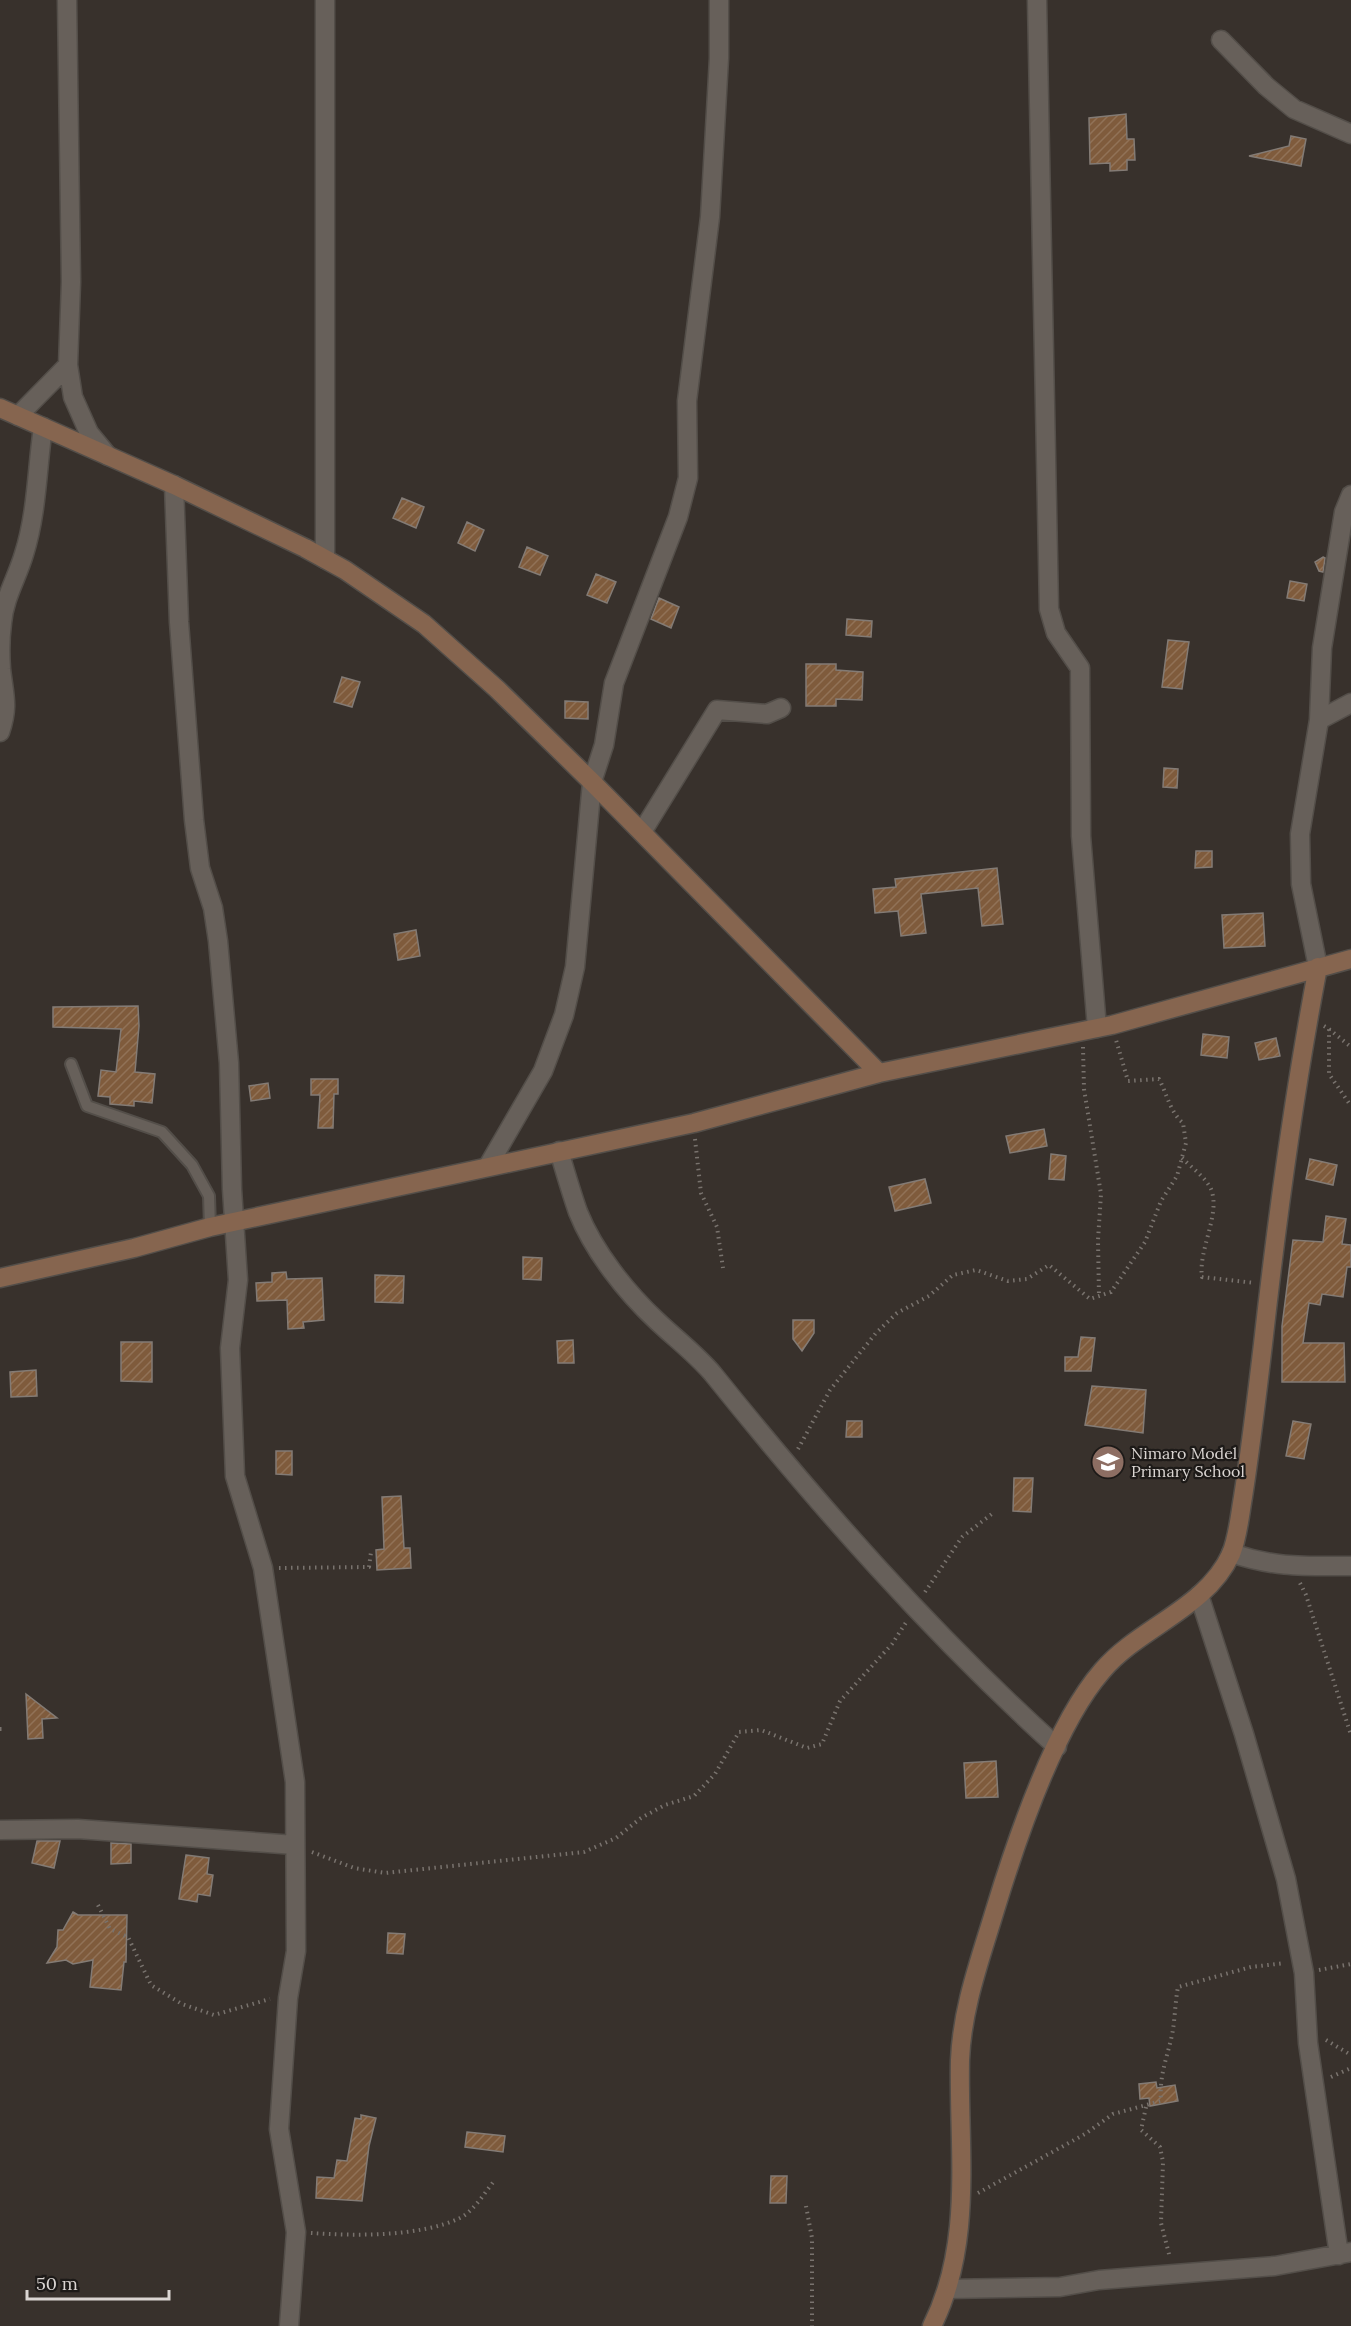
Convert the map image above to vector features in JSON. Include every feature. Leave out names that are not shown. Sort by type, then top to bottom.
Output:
[{"type":"street","points":[[67,0],[71,282],[68,365],[74,397],[81,415],[89,433],[108,456]]},
{"type":"street","points":[[325,559],[326,0]]},
{"type":"street","points":[[488,1166],[543,1071],[564,1015],[575,968],[592,782],[604,745],[614,683],[678,518],[688,478],[687,401],[710,217],[720,0]]},
{"type":"street","points":[[1037,0],[1049,609],[1056,633],[1080,668],[1081,836],[1098,1028]]},
{"type":"street","points":[[1221,40],[1266,86],[1294,109],[1351,134]]},
{"type":"street","points":[[18,416],[68,365]]},
{"type":"street","points":[[0,408],[174,486],[325,559],[424,624],[497,689],[592,782],[879,1073]]},
{"type":"street","points":[[0,732],[6,716],[6,692],[1,669],[2,622],[10,585],[24,556],[32,522],[43,427]]},
{"type":"street","points":[[174,486],[179,622],[194,820],[200,868],[213,908],[218,941],[230,1063],[232,1190],[238,1280],[230,1348],[235,1476],[263,1568],[295,1782],[296,1951],[288,1998],[279,2129],[296,2232],[289,2326]]},
{"type":"street","points":[[932,2326],[947,2289],[956,2257],[962,2203],[960,2058],[964,2012],[998,1899],[1024,1825],[1057,1747],[1087,1692],[1103,1669],[1199,1596],[1231,1553],[1252,1436],[1269,1285],[1308,1018],[1318,967],[1301,884],[1300,834],[1319,720],[1322,648],[1344,512],[1351,495]]},
{"type":"street","points":[[1319,720],[1351,703]]},
{"type":"street","points":[[642,832],[717,710],[767,714],[781,708]]},
{"type":"street","points":[[0,1278],[134,1248],[210,1227],[236,1224],[488,1166],[694,1123],[879,1073],[1098,1028],[1351,959]]},
{"type":"street","points":[[559,1151],[579,1213],[592,1240],[626,1288],[657,1321],[695,1353],[789,1467],[914,1609],[1057,1747]]},
{"type":"street","points":[[1231,1553],[1264,1564],[1351,1566]]},
{"type":"street","points":[[947,2289],[1060,2287],[1099,2280],[1275,2266],[1345,2254],[1307,2026],[1302,1967],[1286,1879],[1244,1734],[1199,1596]]},
{"type":"street","points":[[0,1830],[78,1829],[295,1845]]},
{"type":"lane","points":[[71,1064],[87,1106],[162,1132],[192,1165],[209,1196],[210,1227]]},
{"type":"path","points":[[1308,1018],[1329,1029],[1351,1047]]},
{"type":"path","points":[[789,1467],[830,1390],[876,1333],[897,1313],[929,1296],[953,1275],[976,1270],[1008,1281],[1027,1279],[1049,1265],[1090,1299],[1111,1292],[1145,1242],[1161,1201],[1177,1176],[1186,1143],[1183,1123],[1173,1115],[1170,1099],[1159,1079],[1128,1081],[1098,1028]]},
{"type":"path","points":[[1098,1028],[1084,1089],[1101,1194],[1098,1239],[1099,1296]]},
{"type":"path","points":[[1329,1029],[1329,1074],[1351,1106]]},
{"type":"path","points":[[694,1123],[701,1193],[717,1227],[723,1268]]},
{"type":"path","points":[[1182,1158],[1211,1190],[1213,1208],[1200,1265],[1202,1277],[1269,1285]]},
{"type":"path","points":[[295,1845],[354,1868],[385,1873],[584,1852],[616,1838],[641,1818],[665,1805],[694,1796],[715,1774],[739,1732],[761,1730],[807,1748],[822,1744],[840,1701],[892,1644],[962,1537],[993,1513]]},
{"type":"path","points":[[263,1568],[369,1567],[371,1552]]},
{"type":"path","points":[[1291,1566],[1306,1595],[1351,1735]]},
{"type":"path","points":[[98,1905],[110,1929],[128,1937],[151,1985],[183,2004],[214,2015],[275,1997],[288,1998]]},
{"type":"path","points":[[962,2203],[1085,2134],[1113,2114],[1146,2107],[1161,2101],[1162,2071],[1173,2034],[1173,2010],[1178,1987],[1251,1967],[1351,1964]]},
{"type":"path","points":[[1307,2026],[1351,2055]]},
{"type":"path","points":[[1146,2107],[1141,2130],[1160,2147],[1163,2162],[1161,2223],[1170,2256],[1169,2276]]},
{"type":"path","points":[[296,2232],[381,2233],[428,2228],[461,2218],[495,2180]]},
{"type":"path","points":[[806,2206],[812,2238],[812,2326]]},
{"type":"building","points":[[1126,114],[1127,139],[1134,139],[1135,160],[1127,160],[1127,170],[1110,171],[1110,163],[1090,164],[1089,118]]},
{"type":"building","points":[[1291,136],[1306,139],[1301,166],[1249,156],[1289,146]]},
{"type":"building","points":[[402,498],[424,507],[416,528],[393,518]]},
{"type":"building","points":[[467,522],[484,530],[475,551],[458,543]]},
{"type":"building","points":[[527,547],[548,556],[540,575],[519,567]]},
{"type":"building","points":[[1325,558],[1323,572],[1319,571],[1315,562]]},
{"type":"building","points":[[596,574],[616,582],[607,603],[587,595]]},
{"type":"building","points":[[1290,581],[1307,584],[1304,601],[1287,598]]},
{"type":"building","points":[[659,598],[679,607],[671,628],[651,619]]},
{"type":"building","points":[[847,619],[872,621],[871,637],[846,635]]},
{"type":"building","points":[[1168,640],[1189,642],[1182,689],[1162,687]]},
{"type":"building","points":[[806,664],[836,664],[836,670],[863,672],[862,700],[836,699],[836,706],[806,706]]},
{"type":"building","points":[[342,677],[360,682],[352,707],[334,702]]},
{"type":"building","points":[[565,701],[588,702],[588,719],[565,718]]},
{"type":"building","points":[[1164,768],[1178,769],[1177,788],[1163,787]]},
{"type":"building","points":[[1196,851],[1212,851],[1212,867],[1195,868]]},
{"type":"building","points":[[997,868],[1003,924],[982,926],[978,888],[921,894],[926,933],[901,936],[898,911],[875,913],[873,889],[896,887],[895,879]]},
{"type":"building","points":[[1263,913],[1265,946],[1224,948],[1222,915]]},
{"type":"building","points":[[416,930],[420,956],[398,960],[394,934]]},
{"type":"building","points":[[138,1006],[139,1026],[135,1072],[155,1074],[152,1103],[134,1101],[134,1106],[110,1104],[110,1097],[98,1096],[101,1070],[116,1072],[121,1029],[53,1027],[53,1007]]},
{"type":"building","points":[[1203,1034],[1229,1037],[1227,1058],[1201,1055]]},
{"type":"building","points":[[1276,1038],[1280,1056],[1259,1060],[1255,1043]]},
{"type":"building","points":[[311,1079],[338,1079],[338,1094],[334,1094],[333,1128],[318,1128],[320,1095],[311,1095]]},
{"type":"building","points":[[268,1083],[270,1098],[251,1101],[249,1086]]},
{"type":"building","points":[[1044,1129],[1047,1146],[1010,1153],[1006,1136]]},
{"type":"building","points":[[1051,1154],[1066,1156],[1064,1180],[1049,1179]]},
{"type":"building","points":[[1310,1159],[1337,1165],[1333,1185],[1306,1179]]},
{"type":"building","points":[[925,1179],[931,1203],[895,1211],[889,1187]]},
{"type":"building","points":[[1326,1216],[1346,1219],[1342,1244],[1351,1245],[1351,1267],[1347,1267],[1343,1297],[1322,1294],[1320,1305],[1309,1303],[1303,1343],[1344,1343],[1345,1382],[1282,1382],[1282,1326],[1293,1240],[1323,1242]]},
{"type":"building","points":[[523,1257],[542,1258],[541,1280],[523,1279]]},
{"type":"building","points":[[286,1272],[287,1279],[322,1278],[324,1320],[303,1322],[304,1328],[288,1329],[287,1300],[257,1301],[256,1283],[272,1282],[272,1273]]},
{"type":"building","points":[[375,1275],[404,1276],[403,1303],[375,1302]]},
{"type":"building","points":[[793,1320],[814,1320],[814,1333],[802,1351],[793,1339]]},
{"type":"building","points":[[1081,1337],[1095,1338],[1091,1371],[1065,1371],[1065,1357],[1078,1357]]},
{"type":"building","points":[[573,1340],[574,1363],[558,1363],[557,1341]]},
{"type":"building","points":[[121,1342],[152,1342],[152,1382],[121,1381]]},
{"type":"building","points":[[36,1370],[37,1396],[11,1397],[10,1372]]},
{"type":"building","points":[[1092,1386],[1146,1390],[1143,1433],[1085,1425]]},
{"type":"building","points":[[847,1421],[862,1421],[862,1437],[846,1437]]},
{"type":"building","points":[[1293,1421],[1311,1424],[1304,1459],[1286,1456]]},
{"type":"building","points":[[276,1451],[292,1451],[292,1475],[276,1474]]},
{"type":"building","points":[[1014,1478],[1033,1478],[1031,1512],[1013,1511]]},
{"type":"building","points":[[401,1496],[404,1548],[410,1548],[411,1568],[377,1570],[376,1550],[384,1549],[382,1497]]},
{"type":"building","points":[[26,1694],[57,1718],[42,1719],[43,1738],[28,1739]]},
{"type":"building","points":[[996,1761],[998,1797],[966,1798],[964,1763]]},
{"type":"building","points":[[37,1841],[60,1841],[54,1868],[32,1863]]},
{"type":"building","points":[[111,1843],[131,1844],[131,1863],[111,1864]]},
{"type":"building","points":[[186,1855],[209,1858],[207,1874],[213,1875],[210,1896],[198,1894],[197,1902],[179,1899]]},
{"type":"building","points":[[73,1912],[78,1915],[127,1915],[126,1962],[124,1962],[121,1990],[90,1987],[93,1960],[73,1964],[66,1960],[47,1963],[57,1947],[58,1930],[63,1930]]},
{"type":"building","points":[[388,1933],[405,1934],[403,1954],[387,1953]]},
{"type":"building","points":[[1156,2082],[1157,2088],[1175,2085],[1178,2101],[1150,2106],[1149,2098],[1140,2099],[1139,2084]]},
{"type":"building","points":[[361,2115],[376,2118],[369,2146],[362,2201],[316,2198],[317,2177],[334,2178],[337,2160],[347,2161],[355,2118],[361,2119]]},
{"type":"building","points":[[467,2132],[505,2136],[503,2152],[465,2147]]},
{"type":"building","points":[[771,2176],[787,2176],[786,2203],[770,2203]]},
{"type":"place","name":"Nimaro Model Primary School","points":[[1108,1462]]}]
